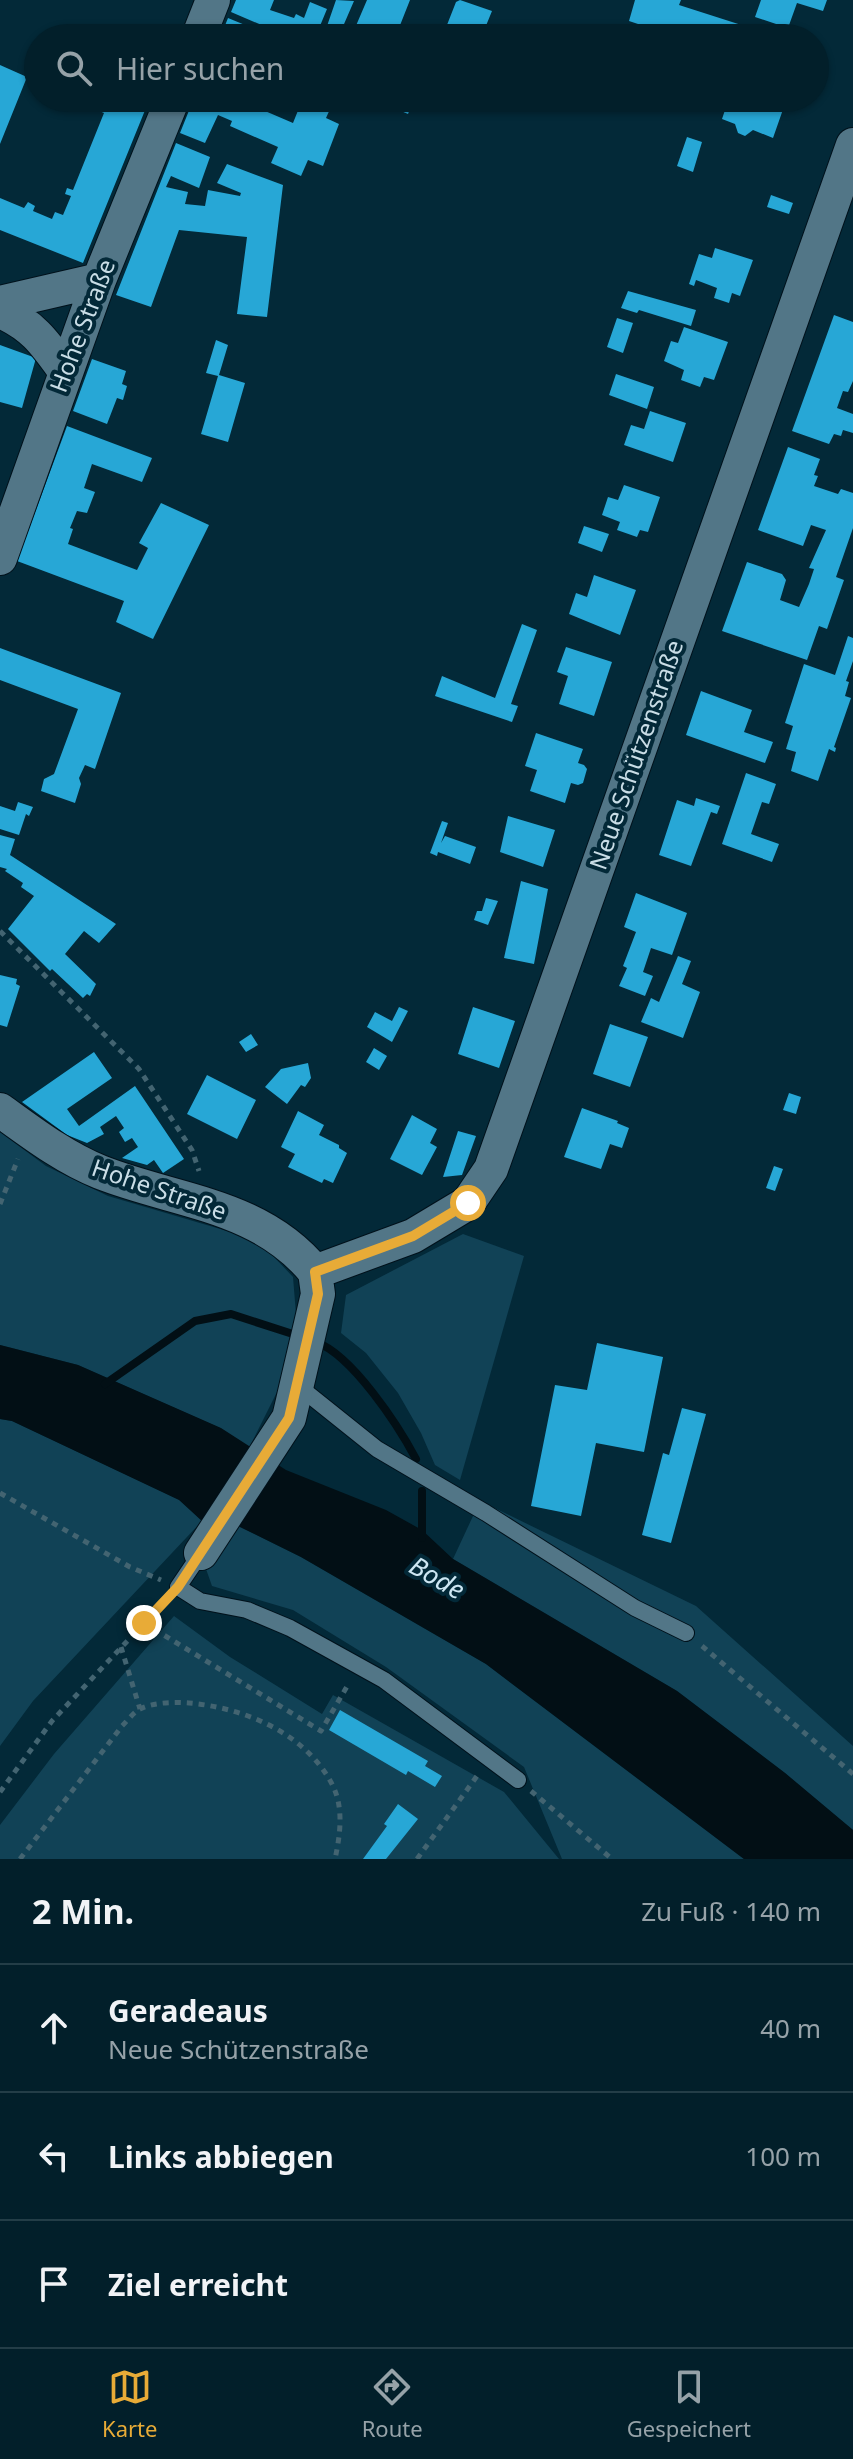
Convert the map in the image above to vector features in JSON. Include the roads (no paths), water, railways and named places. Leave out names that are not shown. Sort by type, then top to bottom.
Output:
[{"type":"street","points":[[204,24],[213,0]]},
{"type":"street","name":"Hohe Straße","points":[[0,558],[99,280],[167,112]]},
{"type":"street","name":"Neue Schützenstraße","points":[[315,1272],[413,1236],[468,1203],[491,1169],[853,145]]},
{"type":"street","points":[[0,303],[99,280]]},
{"type":"street","points":[[0,311],[21,320],[44,341],[65,371]]},
{"type":"street","name":"Hohe Straße","points":[[0,1110],[66,1156],[101,1172],[210,1206],[261,1226],[297,1250],[315,1272]]},
{"type":"street","points":[[201,1553],[289,1418],[314,1317],[318,1294],[315,1272]]},
{"type":"lane","points":[[301,1368],[377,1449],[486,1513],[635,1608],[686,1633]]},
{"type":"lane","points":[[201,1553],[178,1587],[200,1601],[247,1610],[290,1628],[384,1680],[518,1780]]},
{"type":"water","name":"Bode","points":[[0,1345],[78,1365],[221,1428],[286,1470],[386,1510],[422,1530],[453,1559],[677,1691],[785,1773],[853,1830],[853,1859],[744,1859],[486,1664],[301,1557],[238,1526],[202,1521],[179,1500],[12,1421],[0,1419]]},
{"type":"waterway","points":[[105,1384],[195,1321],[231,1314],[299,1336]]},
{"type":"waterway","points":[[316,1342],[330,1349],[359,1376],[386,1410],[416,1459]]},
{"type":"waterway","name":"Bode","points":[[422,1491],[422,1538]]}]
